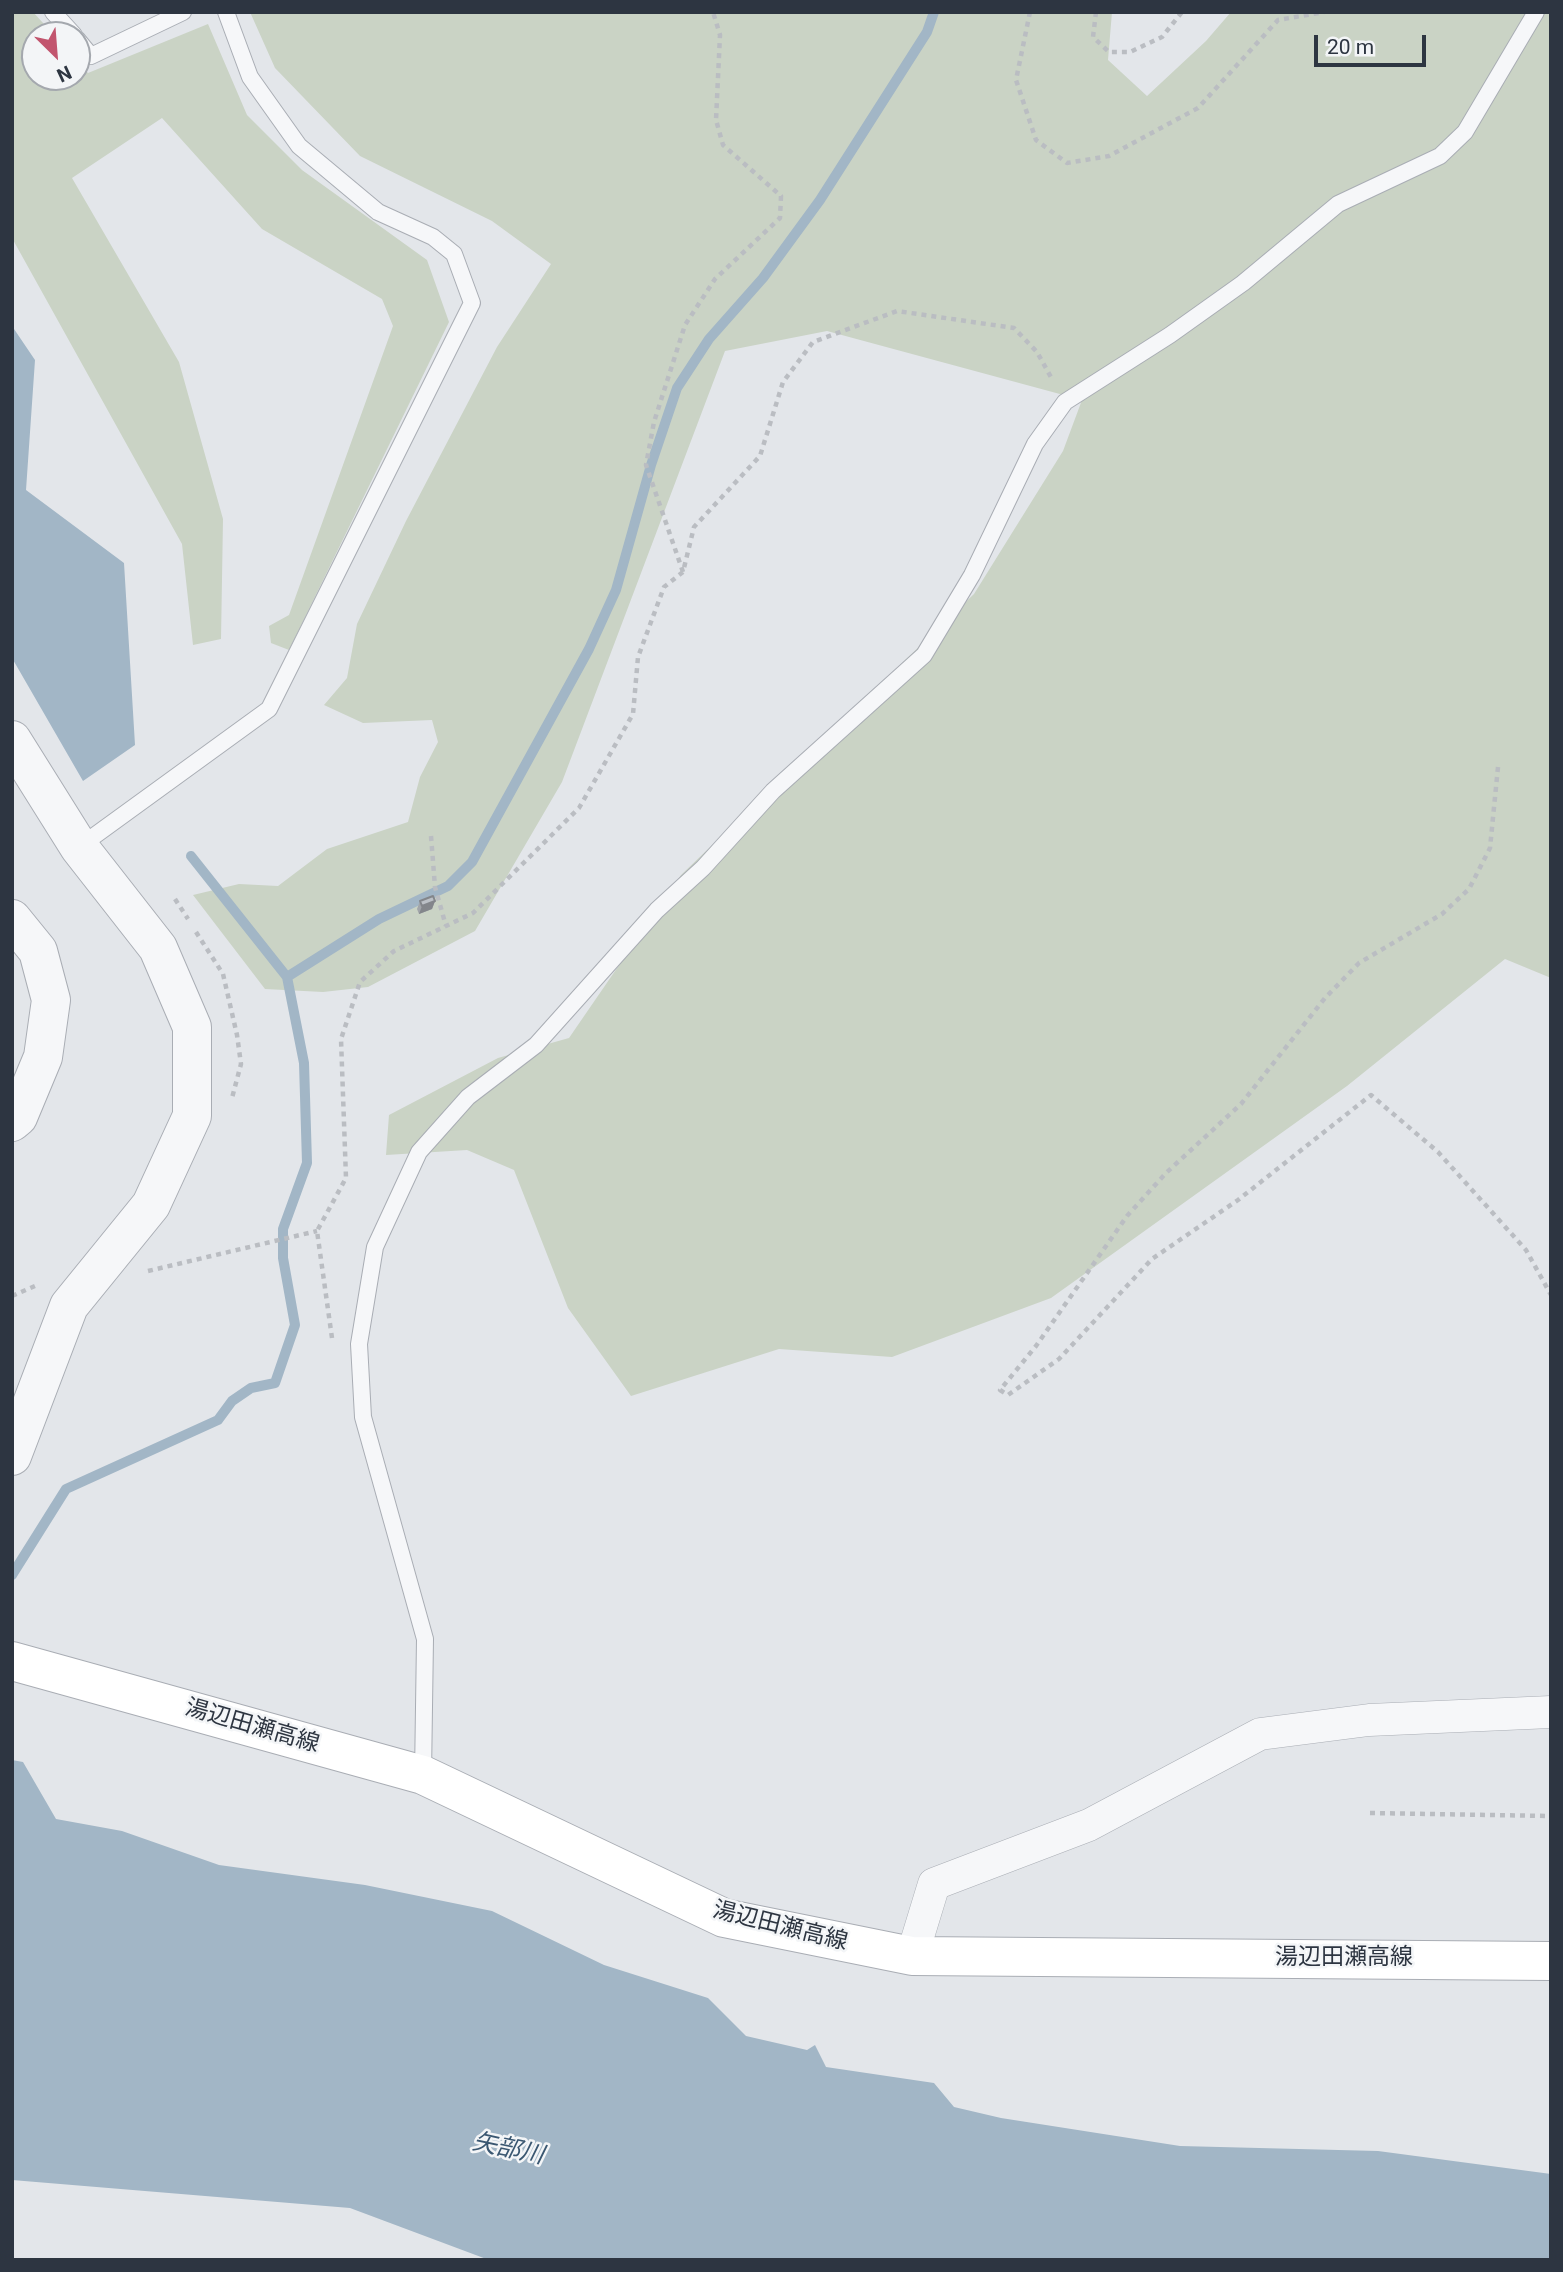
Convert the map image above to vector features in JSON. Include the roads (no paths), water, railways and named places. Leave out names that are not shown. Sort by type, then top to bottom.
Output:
[{"type":"main road","name":"湯辺田瀬高線","points":[[12,1661],[423,1775],[724,1918],[912,1956],[1551,1961]]},
{"type":"street","points":[[12,740],[79,847],[158,948],[192,1027],[192,1116],[151,1205],[69,1306],[12,1455]]},
{"type":"street","points":[[12,919],[38,951],[51,1000],[43,1057],[18,1117],[12,1122]]},
{"type":"street","points":[[912,1956],[934,1884],[1089,1825],[1260,1734],[1369,1720],[1551,1712]]},
{"type":"lane","points":[[91,55],[183,12]]},
{"type":"lane","points":[[79,847],[269,709],[451,350],[472,303],[454,254],[433,237],[378,212],[299,146],[250,77],[226,12]]},
{"type":"lane","points":[[423,1775],[425,1639],[363,1417],[359,1344],[375,1247],[419,1152],[468,1097],[536,1045],[657,910],[703,868],[773,791],[924,655],[972,575],[1035,444],[1065,402],[1243,283],[1338,204],[1440,156],[1465,132],[1536,12]]},
{"type":"water","points":[[12,326],[35,360],[26,490],[124,563],[135,745],[83,781],[12,658]]},
{"type":"water","name":"矢部川","points":[[12,1760],[23,1762],[56,1819],[122,1831],[219,1865],[365,1885],[492,1911],[604,1965],[708,1998],[746,2036],[807,2050],[815,2045],[826,2067],[934,2083],[954,2107],[1001,2118],[1180,2146],[1378,2151],[1551,2174],[1551,2260],[489,2260],[350,2208],[12,2180]]},
{"type":"waterway","points":[[12,1575],[66,1489],[218,1420],[232,1401],[251,1388],[275,1383],[295,1325],[283,1258],[283,1229],[307,1163],[304,1063],[287,977],[379,919],[448,886],[472,862],[589,649],[616,590],[651,465],[677,388],[709,339],[763,278],[820,200],[927,32],[934,12]]},
{"type":"waterway","points":[[191,856],[287,977]]}]
